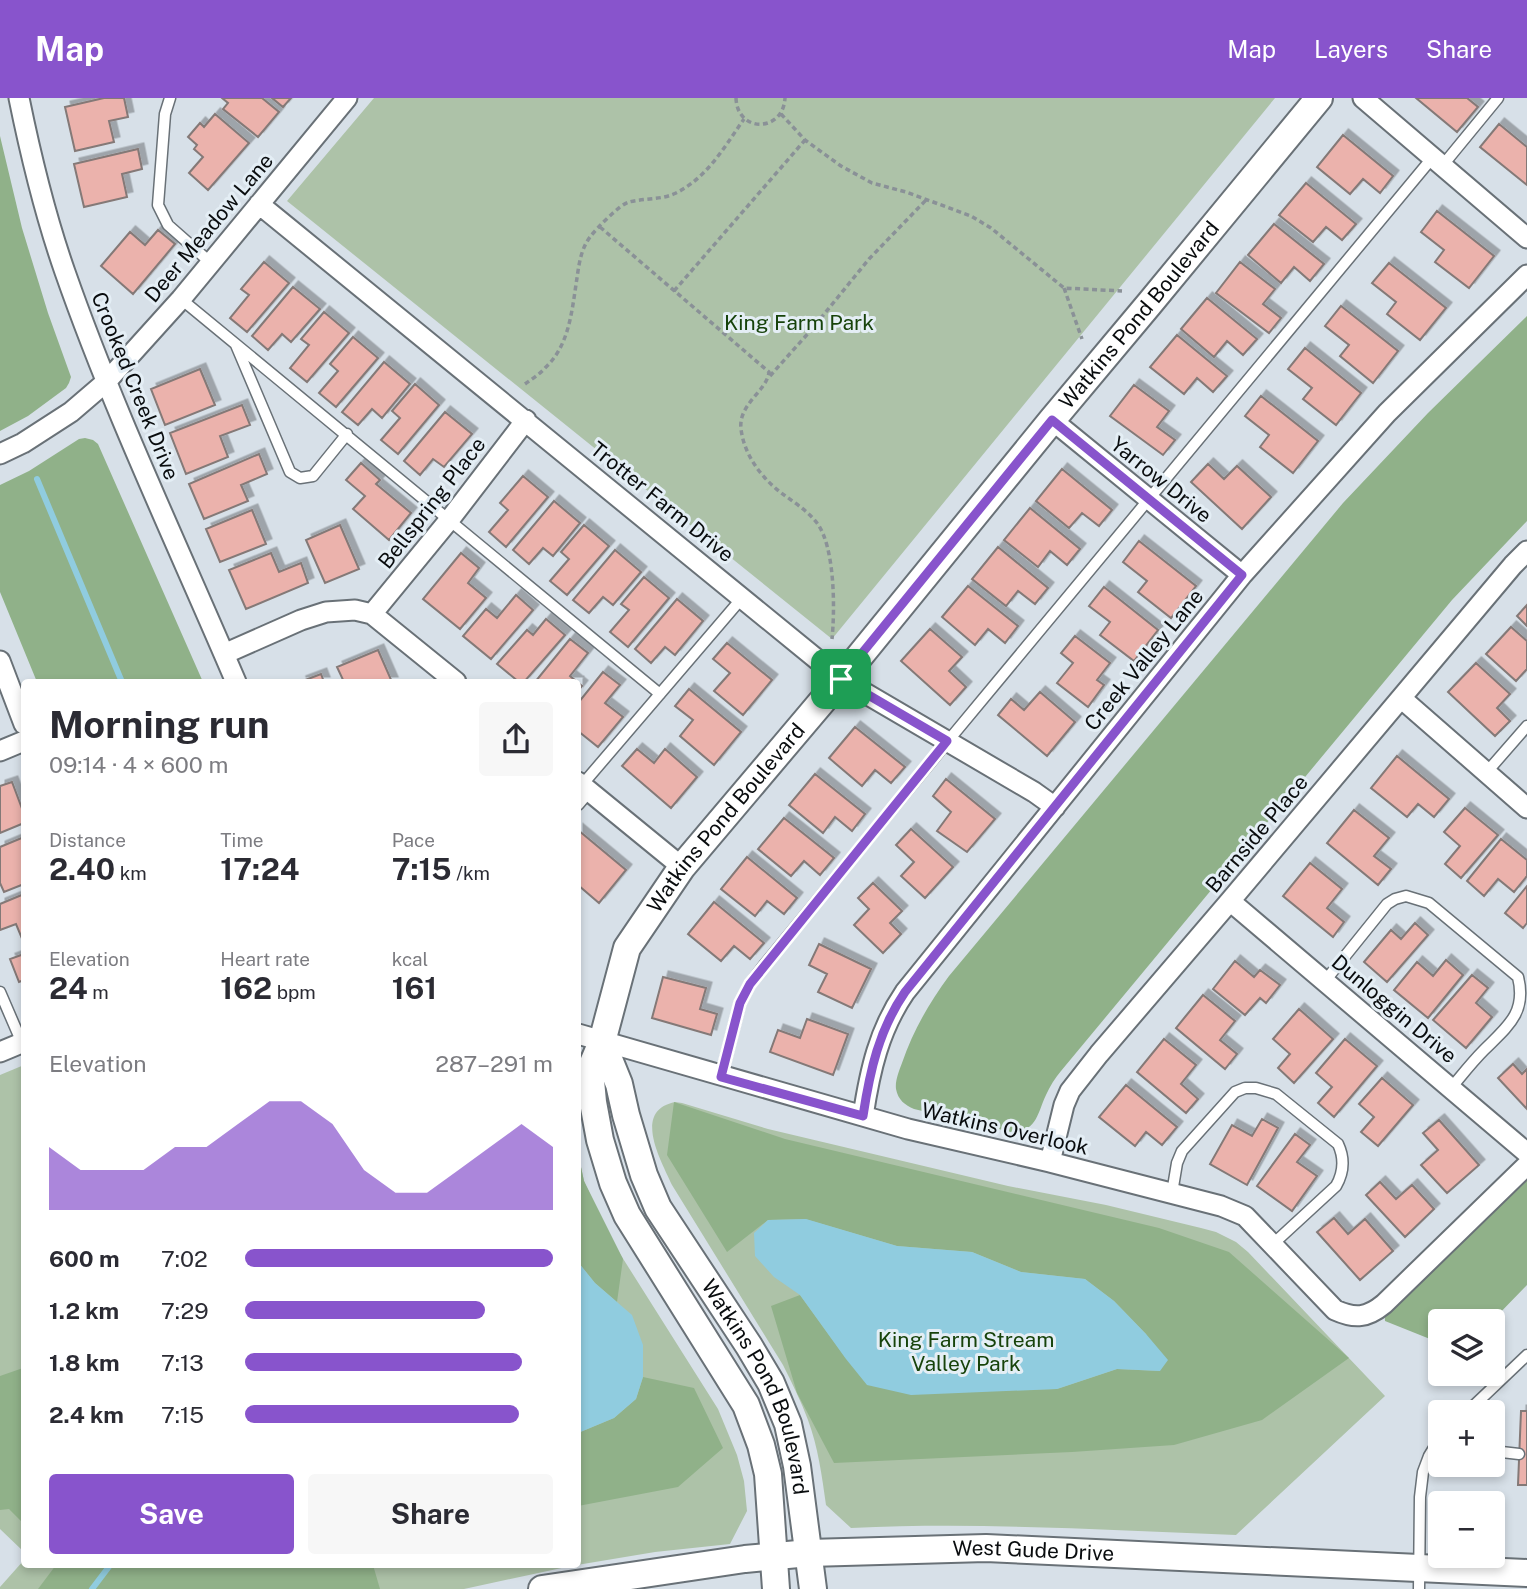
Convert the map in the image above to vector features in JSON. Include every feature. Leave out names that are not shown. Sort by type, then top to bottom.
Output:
[{"type":"street","name":"Crooked Creek Drive","points":[[19,98],[39,188],[64,270],[106,382],[235,679]]},
{"type":"street","name":"Deer Meadow Lane","points":[[0,454],[23,443],[71,412],[106,382],[181,299],[347,98]]},
{"type":"street","name":"Watkins Pond Boulevard","points":[[776,1589],[768,1474],[761,1445],[746,1405],[650,1255],[613,1184],[600,1140],[593,1102],[589,1038],[627,948],[682,867],[841,679],[1319,98]]},
{"type":"street","points":[[1363,98],[1527,238]]},
{"type":"street","name":"Trotter Farm Drive","points":[[259,204],[841,679],[1055,807]]},
{"type":"street","name":"Creek Valley Lane","points":[[863,1116],[868,1082],[880,1039],[905,992],[1242,575],[1387,413],[1527,275]]},
{"type":"street","name":"Bellspring Place","points":[[372,614],[526,420]]},
{"type":"street","name":"Yarrow Drive","points":[[1052,420],[1242,575]]},
{"type":"street","name":"Barnside Place","points":[[1050,1162],[1063,1105],[1070,1091],[1527,551]]},
{"type":"street","points":[[224,654],[301,620],[326,612],[355,610],[372,614],[452,679]]},
{"type":"street","points":[[0,661],[21,716]]},
{"type":"street","points":[[1401,698],[1527,808]]},
{"type":"street","points":[[0,751],[21,742]]},
{"type":"street","points":[[582,791],[682,867]]},
{"type":"street","name":"Dunloggin Drive","points":[[1230,901],[1527,1153]]},
{"type":"street","name":"Watkins Pond Boulevard","points":[[589,1038],[619,1084],[644,1175],[658,1208],[749,1346],[771,1383],[788,1424],[797,1466],[813,1589]]},
{"type":"street","name":"Watkins Overlook","points":[[589,1038],[908,1129],[1221,1206],[1245,1216],[1335,1310],[1347,1316],[1362,1316],[1374,1312],[1384,1304],[1527,1165]]},
{"type":"street","points":[[0,1052],[21,1043]]},
{"type":"street","name":"West Gude Drive","points":[[542,1589],[774,1556],[986,1548],[1419,1578],[1527,1573]]},
{"type":"lane","points":[[170,98],[165,114],[158,205],[168,225],[211,263]]},
{"type":"lane","points":[[721,1077],[740,1003],[750,984],[947,741],[1150,499],[1438,161],[1498,98]]},
{"type":"lane","points":[[181,299],[660,694]]},
{"type":"lane","points":[[235,342],[290,472],[300,478],[313,476],[347,435]]},
{"type":"lane","points":[[582,791],[742,598]]},
{"type":"lane","points":[[1486,773],[1527,726]]},
{"type":"lane","points":[[1325,981],[1387,904],[1395,898],[1406,896],[1429,903],[1518,977],[1523,989],[1523,999],[1514,1023],[1482,1052],[1451,1088]]},
{"type":"lane","points":[[0,992],[21,1038]]},
{"type":"lane","points":[[1172,1194],[1177,1163],[1182,1152],[1235,1092],[1256,1087],[1276,1094],[1338,1144],[1344,1164],[1342,1176],[1336,1186],[1273,1244]]},
{"type":"lane","points":[[1480,1400],[1527,1356]]},
{"type":"lane","points":[[1505,1452],[1519,1454]]},
{"type":"lane","points":[[1419,1578],[1420,1497],[1423,1472],[1428,1459]]},
{"type":"path","points":[[736,98],[739,113],[744,119],[760,124],[775,120],[781,114],[785,98]]},
{"type":"path","points":[[781,114],[805,140],[864,179],[958,210],[985,224],[1064,288],[1082,339]]},
{"type":"path","points":[[525,384],[548,367],[562,344],[570,324],[579,261],[589,238],[617,208],[628,202],[675,194],[699,177],[718,159],[744,119]]},
{"type":"path","points":[[674,291],[805,140]]},
{"type":"path","points":[[832,639],[834,615],[831,562],[827,545],[818,525],[811,517],[759,472],[750,457],[740,427],[750,401],[768,378],[869,259],[926,200]]},
{"type":"path","points":[[600,227],[769,372],[768,378]]},
{"type":"path","points":[[1064,288],[1122,291]]},
{"type":"green space","name":"King Farm Park","points":[[374,98],[1275,98],[832,639],[287,201]]},
{"type":"green space","points":[[0,136],[22,228],[71,377],[66,388],[28,416],[0,431]]},
{"type":"green space","points":[[1527,316],[1527,521],[1452,600],[1059,1074],[1031,1125],[1026,1129],[1011,1132],[914,1109],[905,1104],[896,1089],[900,1069],[922,1018],[949,976],[1343,503],[1428,413]]},
{"type":"green space","points":[[79,439],[93,440],[98,444],[202,679],[36,679],[0,592],[0,485],[29,471]]},
{"type":"green space","points":[[21,1066],[21,1549],[0,1529],[0,1075]]},
{"type":"green space","points":[[674,1102],[785,1139],[1159,1228],[1229,1252],[1349,1358],[1262,1420],[1174,1445],[834,1463],[797,1393],[771,1306],[800,1295],[845,1357],[907,1393],[1057,1389],[1117,1369],[1159,1371],[1146,1334],[1114,1301],[1085,1279],[1021,1272],[972,1252],[897,1246],[805,1219],[768,1220],[727,1252],[667,1155]]},
{"type":"green space","name":"King Farm Stream Valley Park","points":[[675,1102],[768,1129],[1216,1232],[1236,1242],[1248,1252],[1385,1396],[1236,1535],[996,1526],[851,1528],[826,1505],[811,1430],[783,1365],[672,1185],[662,1163],[653,1138],[652,1126],[655,1115],[662,1107]]},
{"type":"green space","points":[[1527,1165],[1527,1285],[1504,1309],[1428,1309],[1428,1338],[1385,1321],[1384,1304]]},
{"type":"green space","points":[[581,1167],[584,1181],[610,1238],[718,1409],[737,1455],[744,1481],[747,1511],[730,1544],[655,1552],[581,1564]]},
{"type":"green space","points":[[581,1167],[584,1181],[623,1259],[617,1302],[595,1283],[581,1266]]},
{"type":"green space","points":[[21,1369],[21,1521],[9,1509],[0,1510],[0,1376]]},
{"type":"green space","points":[[643,1377],[694,1388],[723,1448],[678,1487],[581,1505],[581,1432],[614,1418],[636,1399]]},
{"type":"green space","points":[[21,1563],[21,1568],[562,1568],[464,1589],[0,1587]]},
{"type":"green space","points":[[54,1568],[374,1568],[380,1589],[38,1589]]},
{"type":"water","points":[[806,1219],[897,1246],[972,1252],[1021,1272],[1085,1279],[1114,1301],[1168,1360],[1160,1371],[1117,1369],[1057,1389],[911,1395],[867,1385],[800,1295],[774,1277],[755,1256],[754,1233],[768,1220]]},
{"type":"water","points":[[581,1266],[595,1283],[632,1315],[643,1345],[643,1377],[636,1399],[614,1418],[581,1432]]},
{"type":"building","points":[[104,98],[124,98],[128,117],[109,121],[114,142],[75,151],[65,107]]},
{"type":"building","points":[[222,98],[262,98],[279,112],[258,137],[223,109],[228,103]]},
{"type":"building","points":[[272,98],[291,98],[283,107]]},
{"type":"building","points":[[1416,98],[1467,98],[1478,107],[1457,132]]},
{"type":"building","points":[[215,114],[249,143],[208,190],[189,173],[203,157],[194,149],[197,145],[188,137],[200,123],[204,127]]},
{"type":"building","points":[[1499,124],[1527,147],[1527,185],[1480,147]]},
{"type":"building","points":[[1343,135],[1393,176],[1380,193],[1363,179],[1350,194],[1317,167]]},
{"type":"building","points":[[138,149],[142,169],[122,174],[127,197],[84,207],[74,164]]},
{"type":"building","points":[[1306,183],[1356,224],[1342,240],[1326,227],[1313,242],[1279,215]]},
{"type":"building","points":[[1437,211],[1494,256],[1469,288],[1435,262],[1444,250],[1421,232]]},
{"type":"building","points":[[1274,224],[1324,264],[1310,281],[1294,267],[1281,283],[1248,255]]},
{"type":"building","points":[[158,230],[175,244],[133,294],[101,266],[130,232],[145,245]]},
{"type":"building","points":[[264,262],[289,283],[247,332],[230,318],[249,295],[241,289]]},
{"type":"building","points":[[1240,262],[1275,289],[1263,304],[1281,318],[1269,333],[1216,293]]},
{"type":"building","points":[[1389,263],[1446,308],[1420,340],[1387,314],[1396,302],[1372,283]]},
{"type":"building","points":[[293,287],[320,309],[291,342],[282,334],[268,350],[252,336]]},
{"type":"building","points":[[1207,298],[1257,339],[1243,355],[1227,341],[1214,357],[1181,329]]},
{"type":"building","points":[[1341,306],[1398,351],[1373,383],[1340,356],[1349,345],[1325,326]]},
{"type":"building","points":[[324,312],[349,333],[307,382],[290,368],[309,345],[301,339]]},
{"type":"building","points":[[1177,335],[1227,376],[1213,392],[1197,378],[1184,394],[1150,367]]},
{"type":"building","points":[[353,337],[378,358],[336,407],[319,393],[338,371],[330,364]]},
{"type":"building","points":[[1305,348],[1361,393],[1336,425],[1303,399],[1312,388],[1288,369]]},
{"type":"building","points":[[384,362],[410,384],[382,418],[372,409],[358,425],[342,412]]},
{"type":"building","points":[[200,369],[215,405],[165,425],[151,389]]},
{"type":"building","points":[[415,384],[439,405],[398,454],[381,440],[400,418],[392,411]]},
{"type":"building","points":[[1134,385],[1169,411],[1157,427],[1175,440],[1163,455],[1110,416]]},
{"type":"building","points":[[1261,396],[1318,441],[1293,473],[1260,447],[1269,435],[1245,416]]},
{"type":"building","points":[[242,405],[250,425],[220,436],[228,457],[186,474],[170,433]]},
{"type":"building","points":[[445,412],[472,434],[444,467],[433,459],[420,475],[404,461]]},
{"type":"building","points":[[259,454],[267,474],[241,485],[248,501],[204,519],[189,484]]},
{"type":"building","points":[[361,463],[380,480],[376,484],[411,513],[389,540],[353,509],[365,496],[346,480]]},
{"type":"building","points":[[1208,464],[1224,479],[1237,466],[1271,497],[1242,529],[1191,482]]},
{"type":"building","points":[[1062,469],[1112,510],[1099,526],[1082,513],[1069,528],[1036,501]]},
{"type":"building","points":[[523,476],[548,497],[506,547],[489,532],[508,510],[500,503]]},
{"type":"building","points":[[554,501],[580,523],[553,556],[543,548],[529,564],[513,550]]},
{"type":"building","points":[[1030,508],[1080,549],[1067,565],[1050,551],[1038,567],[1004,540]]},
{"type":"building","points":[[252,510],[266,544],[220,562],[206,529]]},
{"type":"building","points":[[340,525],[359,569],[325,583],[306,540]]},
{"type":"building","points":[[584,525],[609,546],[567,595],[550,581],[569,559],[561,552]]},
{"type":"building","points":[[1139,541],[1196,586],[1171,618],[1138,592],[1147,581],[1123,562]]},
{"type":"building","points":[[998,547],[1048,588],[1035,604],[1018,591],[1006,606],[972,579]]},
{"type":"building","points":[[615,550],[641,572],[613,605],[603,597],[589,613],[573,600]]},
{"type":"building","points":[[271,553],[279,572],[301,563],[308,583],[246,609],[229,570]]},
{"type":"building","points":[[461,553],[479,568],[468,583],[486,598],[460,629],[423,599]]},
{"type":"building","points":[[644,577],[669,598],[628,647],[610,632],[629,610],[621,604]]},
{"type":"building","points":[[968,586],[1018,626],[1005,643],[988,629],[975,645],[942,617]]},
{"type":"building","points":[[1104,587],[1158,630],[1134,661],[1100,635],[1110,622],[1089,606]]},
{"type":"building","points":[[516,595],[533,610],[491,659],[463,636],[486,609],[497,618]]},
{"type":"building","points":[[677,599],[703,621],[675,655],[665,647],[651,663],[635,649]]},
{"type":"building","points":[[1527,605],[1527,626],[1517,616]]},
{"type":"building","points":[[546,619],[565,635],[527,679],[515,679],[497,664],[527,630],[533,635]]},
{"type":"building","points":[[1511,627],[1527,641],[1527,669],[1516,681],[1486,654]]},
{"type":"building","points":[[930,629],[962,657],[949,671],[966,687],[950,705],[901,661]]},
{"type":"building","points":[[1075,636],[1110,663],[1097,680],[1104,685],[1088,707],[1057,683],[1073,663],[1061,653]]},
{"type":"building","points":[[570,639],[588,653],[570,676],[574,679],[537,679]]},
{"type":"building","points":[[727,643],[772,680],[743,715],[714,691],[730,673],[713,659]]},
{"type":"building","points":[[378,650],[391,679],[343,679],[337,667]]},
{"type":"building","points":[[1476,663],[1510,694],[1497,708],[1510,721],[1495,736],[1448,692]]},
{"type":"building","points":[[603,672],[620,685],[605,703],[623,717],[598,747],[581,733],[581,699]]},
{"type":"building","points":[[321,674],[323,679],[308,679]]},
{"type":"building","points":[[689,689],[741,732],[714,765],[680,736],[693,720],[675,706]]},
{"type":"building","points":[[1040,692],[1075,722],[1047,756],[998,715],[1011,699],[1024,710]]},
{"type":"building","points":[[855,727],[905,767],[891,783],[875,770],[862,786],[829,758]]},
{"type":"building","points":[[637,749],[654,763],[665,749],[697,777],[671,808],[622,766]]},
{"type":"building","points":[[1397,756],[1449,799],[1434,817],[1418,804],[1407,817],[1371,788]]},
{"type":"building","points":[[815,774],[865,814],[852,831],[835,817],[823,833],[789,805]]},
{"type":"building","points":[[946,779],[995,819],[967,852],[937,831],[951,812],[933,796]]},
{"type":"building","points":[[12,782],[21,806],[21,824],[0,833],[0,786]]},
{"type":"building","points":[[1465,808],[1498,835],[1461,878],[1445,864],[1460,846],[1444,832]]},
{"type":"building","points":[[1354,810],[1389,838],[1374,856],[1391,869],[1378,885],[1327,843]]},
{"type":"building","points":[[784,818],[834,858],[820,875],[804,861],[791,876],[758,849]]},
{"type":"building","points":[[911,829],[953,867],[925,898],[901,876],[914,862],[896,845]]},
{"type":"building","points":[[581,832],[626,870],[599,903],[581,888]]},
{"type":"building","points":[[21,838],[21,885],[4,892],[0,883],[0,847]]},
{"type":"building","points":[[1501,839],[1527,860],[1527,876],[1514,892],[1498,879],[1484,896],[1467,881]]},
{"type":"building","points":[[747,857],[797,898],[784,914],[767,901],[755,916],[721,889]]},
{"type":"building","points":[[1310,863],[1342,889],[1327,908],[1344,922],[1333,937],[1283,896]]},
{"type":"building","points":[[873,883],[902,911],[890,923],[901,934],[883,953],[854,925],[869,909],[858,898]]},
{"type":"building","points":[[1527,886],[1527,923],[1523,928],[1505,913]]},
{"type":"building","points":[[21,895],[21,936],[16,924],[0,930],[0,904]]},
{"type":"building","points":[[714,902],[764,943],[750,959],[734,946],[721,961],[688,934]]},
{"type":"building","points":[[1415,923],[1428,935],[1387,982],[1364,962],[1391,930],[1401,939]]},
{"type":"building","points":[[819,944],[871,969],[852,1008],[818,992],[827,974],[809,965]]},
{"type":"building","points":[[21,955],[21,981],[19,982],[10,959]]},
{"type":"building","points":[[1446,960],[1463,975],[1428,1018],[1394,990],[1417,962],[1433,976]]},
{"type":"building","points":[[1235,961],[1254,977],[1260,970],[1280,985],[1266,1003],[1260,998],[1245,1015],[1213,989]]},
{"type":"building","points":[[1472,975],[1488,988],[1476,1003],[1492,1017],[1466,1048],[1433,1020]]},
{"type":"building","points":[[663,977],[706,988],[700,1009],[717,1014],[711,1035],[652,1018]]},
{"type":"building","points":[[1203,995],[1235,1021],[1220,1040],[1237,1054],[1225,1069],[1176,1028]]},
{"type":"building","points":[[1299,1009],[1333,1039],[1294,1083],[1278,1068],[1290,1054],[1273,1039]]},
{"type":"building","points":[[807,1019],[848,1034],[833,1075],[770,1052],[778,1030],[800,1038]]},
{"type":"building","points":[[1164,1039],[1196,1065],[1181,1084],[1198,1099],[1186,1113],[1137,1072]]},
{"type":"building","points":[[1345,1039],[1377,1066],[1334,1117],[1318,1103],[1332,1087],[1316,1073]]},
{"type":"building","points":[[1513,1064],[1522,1074],[1527,1069],[1527,1109],[1498,1078]]},
{"type":"building","points":[[1382,1078],[1413,1105],[1378,1146],[1361,1132],[1374,1117],[1359,1104]]},
{"type":"building","points":[[1126,1085],[1177,1127],[1162,1145],[1146,1132],[1135,1146],[1099,1117]]},
{"type":"building","points":[[1262,1119],[1278,1128],[1247,1185],[1210,1164],[1232,1125],[1252,1136]]},
{"type":"building","points":[[1439,1120],[1479,1165],[1447,1193],[1421,1165],[1438,1150],[1423,1133]]},
{"type":"building","points":[[1295,1134],[1310,1145],[1297,1162],[1317,1176],[1292,1211],[1257,1186]]},
{"type":"building","points":[[1380,1182],[1396,1199],[1412,1185],[1434,1209],[1405,1237],[1366,1195]]},
{"type":"building","points":[[1334,1218],[1348,1234],[1365,1219],[1393,1251],[1360,1280],[1317,1232]]},
{"type":"building","points":[[1521,1411],[1527,1411],[1527,1485],[1518,1485]]},
{"type":"waterway","points":[[37,479],[121,679]]},
{"type":"waterway","points":[[92,1589],[108,1568]]},
{"type":"route","points":[[1052,420],[1242,575],[905,992],[880,1039],[868,1082],[863,1116],[721,1077],[740,1003],[750,984],[947,741],[841,679],[1052,420]]}]
